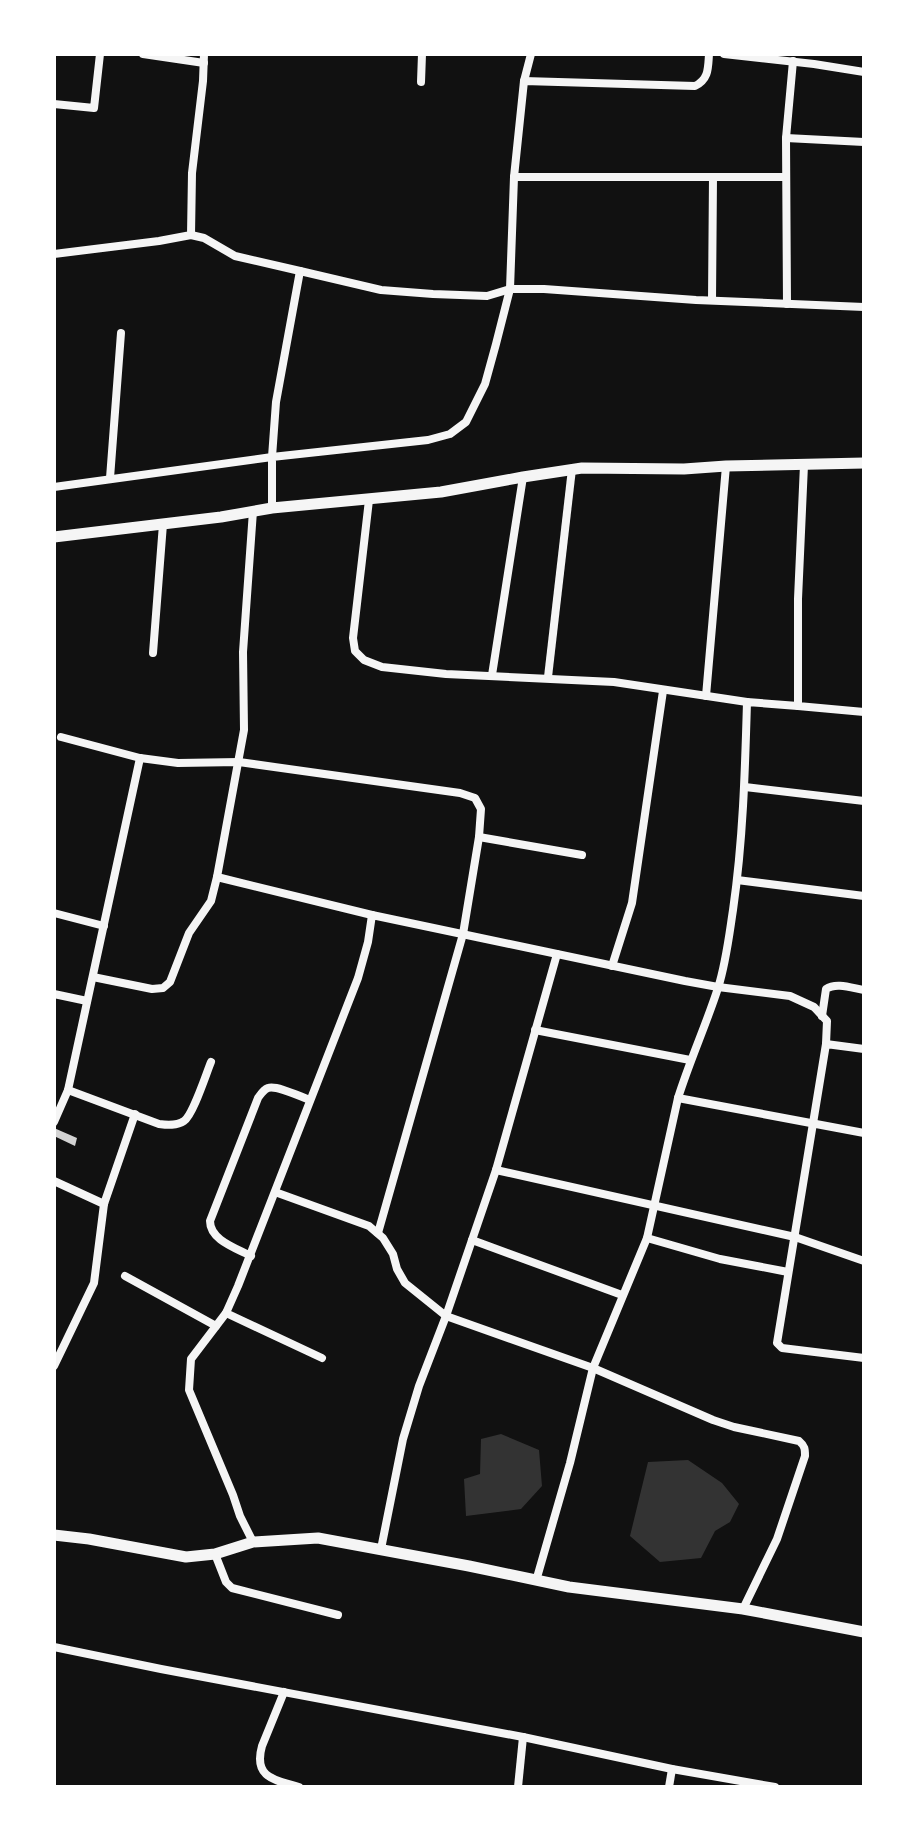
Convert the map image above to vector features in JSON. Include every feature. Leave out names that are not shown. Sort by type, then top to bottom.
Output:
[{"type":"street","points":[[54,104],[94,108],[100,54]]},
{"type":"street","points":[[143,54],[204,58],[192,173],[191,235]]},
{"type":"street","points":[[421,82],[422,54]]},
{"type":"street","points":[[54,487],[272,457],[428,440],[450,434],[466,422],[485,384],[510,289],[514,177],[524,81],[531,54]]},
{"type":"street","points":[[524,81],[695,86],[707,76],[709,54]]},
{"type":"street","points":[[724,54],[864,72]]},
{"type":"street","points":[[787,304],[786,138],[793,61]]},
{"type":"street","points":[[786,138],[864,142]]},
{"type":"street","points":[[514,177],[786,177]]},
{"type":"street","points":[[712,300],[713,177]]},
{"type":"street","points":[[54,254],[191,235],[204,238],[235,256],[381,290],[487,296],[510,289],[864,307]]},
{"type":"street","points":[[272,508],[271,470],[276,402],[300,271]]},
{"type":"street","points":[[110,478],[121,333]]},
{"type":"street","points":[[54,537],[272,508],[441,492],[572,469],[864,463]]},
{"type":"street","points":[[798,706],[798,599],[804,465]]},
{"type":"street","points":[[706,696],[726,466]]},
{"type":"street","points":[[548,677],[572,469]]},
{"type":"street","points":[[492,675],[523,477]]},
{"type":"street","points":[[369,500],[353,638],[355,651],[364,660],[382,667],[446,674],[614,682],[747,702],[864,712]]},
{"type":"street","points":[[93,977],[152,989],[163,988],[170,982],[189,933],[211,901],[244,730],[243,652],[253,511]]},
{"type":"street","points":[[153,653],[163,524]]},
{"type":"street","points":[[612,966],[632,903],[663,691]]},
{"type":"street","points":[[536,1581],[593,1368],[647,1238],[678,1098],[718,987],[737,880],[745,787],[747,702]]},
{"type":"street","points":[[61,737],[140,758],[178,763],[239,762],[475,798],[481,809],[479,837],[463,934],[378,1233]]},
{"type":"street","points":[[54,1122],[68,1090],[140,758]]},
{"type":"street","points":[[745,787],[864,801]]},
{"type":"street","points":[[479,837],[582,855]]},
{"type":"street","points":[[217,877],[372,915],[612,966],[718,987],[790,996],[814,1007],[827,1021],[826,1044],[778,1346],[864,1358]]},
{"type":"street","points":[[737,880],[864,896]]},
{"type":"street","points":[[54,913],[104,926]]},
{"type":"street","points":[[253,1542],[189,1390],[191,1359],[226,1313],[251,1256],[358,978],[372,915]]},
{"type":"street","points":[[381,1549],[403,1439],[496,1170],[557,954]]},
{"type":"street","points":[[822,1016],[829,986],[864,990]]},
{"type":"street","points":[[54,994],[87,1001]]},
{"type":"street","points":[[535,1030],[690,1060]]},
{"type":"street","points":[[826,1044],[864,1049]]},
{"type":"street","points":[[68,1090],[159,1124],[172,1125],[184,1122],[191,1114],[211,1062]]},
{"type":"street","points":[[251,1256],[215,1236],[210,1229],[210,1221],[263,1091],[276,1088],[310,1100]]},
{"type":"street","points":[[678,1098],[864,1133]]},
{"type":"street","points":[[54,1366],[94,1283],[104,1204],[135,1114]]},
{"type":"street","points":[[496,1170],[795,1237],[864,1261]]},
{"type":"street","points":[[54,1181],[104,1204]]},
{"type":"street","points":[[275,1192],[369,1226],[383,1238],[405,1283],[446,1316],[593,1368],[713,1420],[799,1441],[805,1449],[805,1456],[777,1539],[743,1609]]},
{"type":"street","points":[[647,1238],[720,1259],[788,1272]]},
{"type":"street","points":[[472,1240],[622,1295]]},
{"type":"street","points":[[125,1276],[216,1326]]},
{"type":"street","points":[[226,1313],[322,1358]]},
{"type":"street","points":[[54,1535],[186,1557],[215,1554],[253,1542],[318,1538],[536,1581],[743,1609],[864,1632]]},
{"type":"street","points":[[215,1554],[226,1582],[232,1588],[338,1615]]},
{"type":"street","points":[[54,1647],[775,1787]]},
{"type":"street","points":[[284,1692],[262,1746],[261,1767],[264,1774],[274,1780],[299,1787]]},
{"type":"street","points":[[518,1787],[523,1737]]},
{"type":"street","points":[[669,1787],[672,1769]]},
{"type":"shaded area","points":[[501,1434],[539,1450],[542,1486],[521,1509],[466,1516],[464,1479],[480,1474],[481,1439]]},
{"type":"shaded area","points":[[688,1460],[722,1483],[739,1504],[730,1522],[715,1531],[701,1558],[660,1562],[630,1536],[648,1462]]},
{"type":"building","points":[[54,1128],[77,1138],[75,1146],[54,1136]]}]
